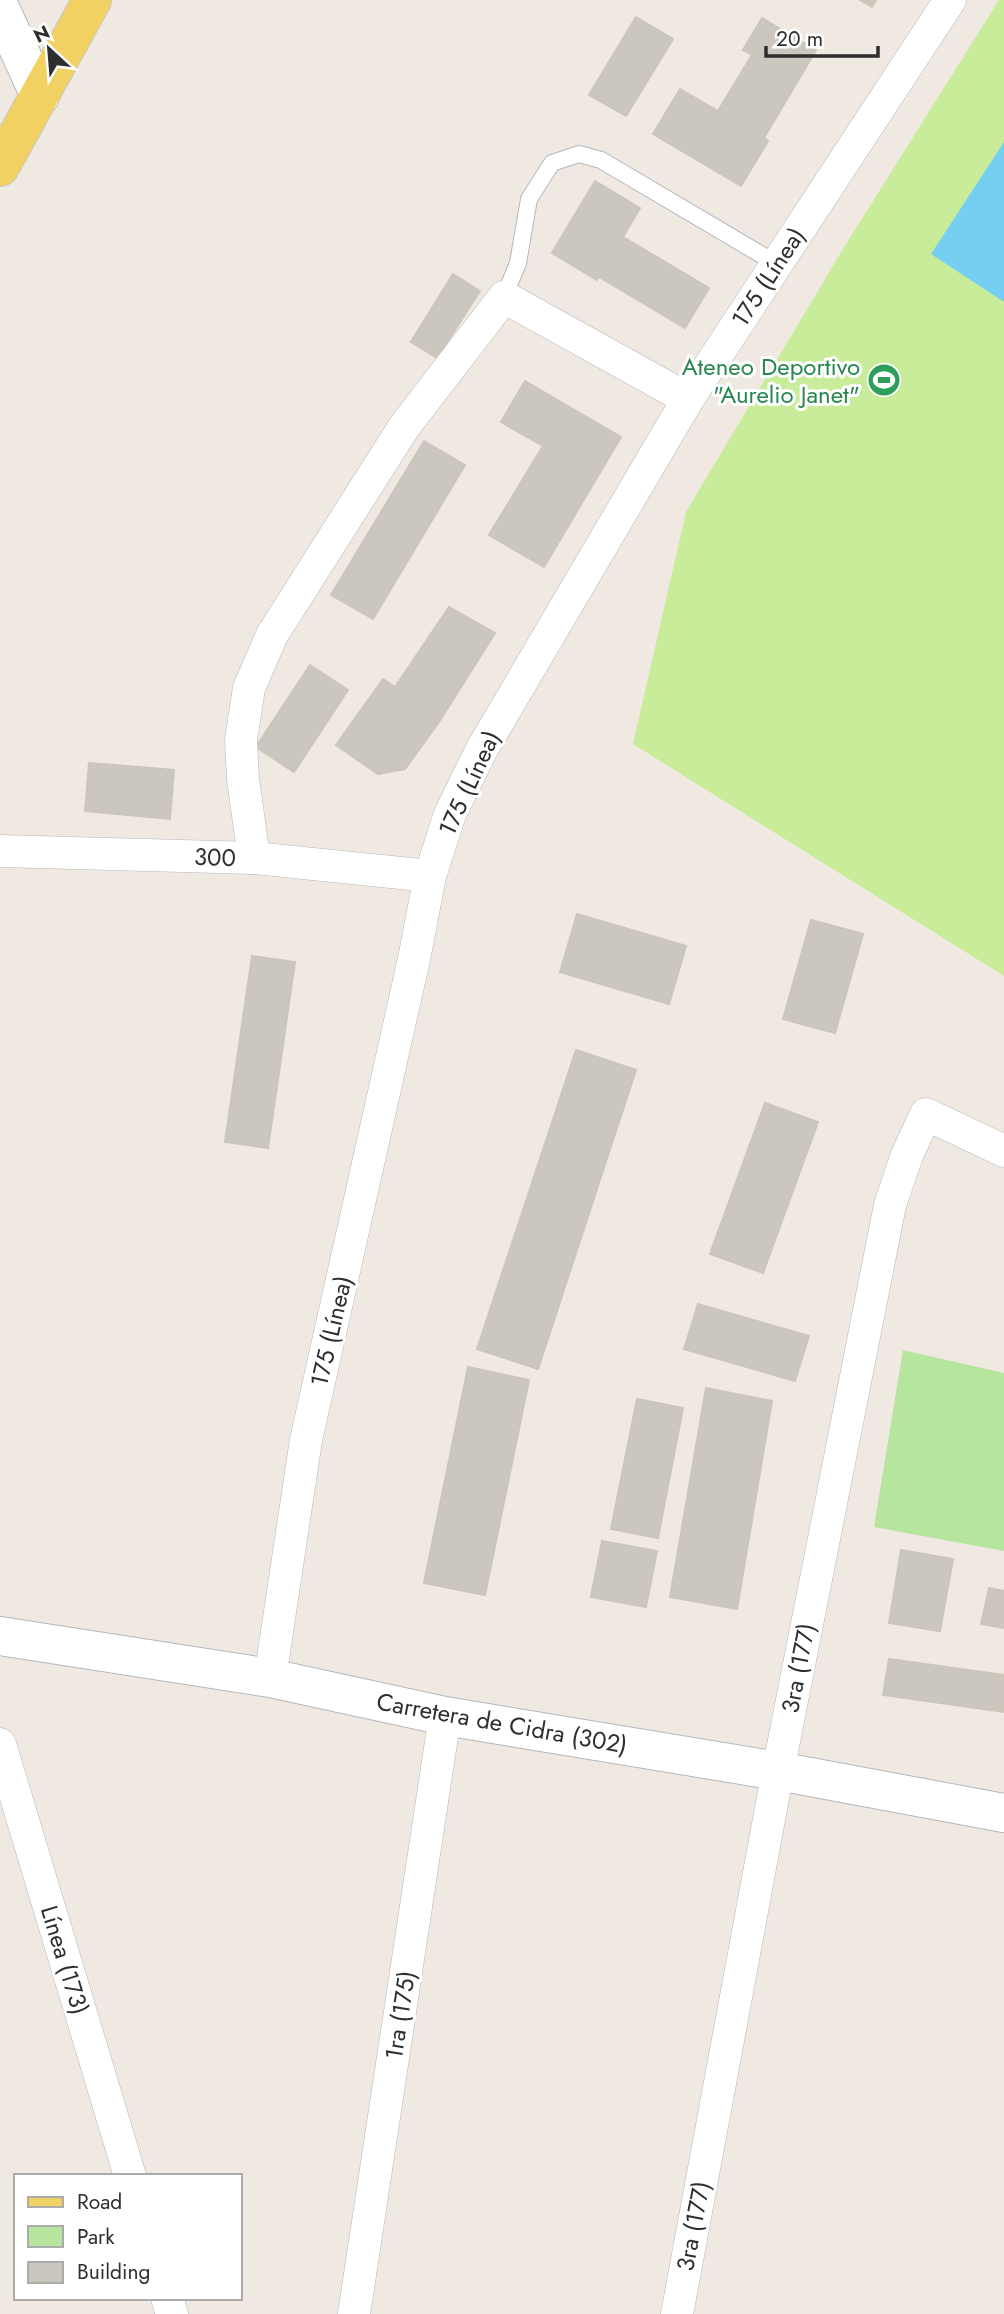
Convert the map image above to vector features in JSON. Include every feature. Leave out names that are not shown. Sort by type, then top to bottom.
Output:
[{"type":"main road","points":[[0,167],[92,0]]},
{"type":"main road","points":[[0,8],[40,96]]},
{"type":"main road","name":"Carretera de Cidra (302)","points":[[0,1636],[270,1678],[445,1716],[778,1771],[1004,1813]]},
{"type":"street","name":"175 (Línea)","points":[[270,1678],[306,1440],[414,959],[430,876],[450,814],[482,748],[688,399],[950,0]]},
{"type":"street","points":[[254,858],[243,779],[241,740],[249,688],[272,635],[404,427],[504,298],[688,399]]},
{"type":"street","name":"300","points":[[0,851],[254,858],[430,876]]},
{"type":"street","name":"3ra (177)","points":[[677,2314],[778,1771],[890,1205],[907,1155],[926,1114],[1004,1151]]},
{"type":"street","name":"1ra (175)","points":[[354,2314],[445,1716]]},
{"type":"street","name":"Línea (173)","points":[[0,1744],[130,2174]]},
{"type":"lane","points":[[504,298],[518,263],[528,199],[552,163],[579,154],[601,160],[777,264]]},
{"type":"green space","name":"Ateneo Deportivo \"Aurelio Janet\"","points":[[999,0],[1004,0],[1004,976],[633,744],[686,512],[843,249]]},
{"type":"green space","points":[[903,1350],[1004,1373],[1004,1551],[874,1527]]},
{"type":"water","points":[[1004,142],[1004,302],[931,254]]},
{"type":"building","points":[[860,0],[876,0],[872,7]]},
{"type":"building","points":[[636,17],[673,39],[626,116],[589,95]]},
{"type":"building","points":[[762,18],[816,50],[764,138],[768,141],[741,186],[653,134],[680,89],[718,111],[752,55],[743,50]]},
{"type":"building","points":[[595,181],[640,208],[623,237],[709,288],[685,328],[599,277],[597,280],[552,253]]},
{"type":"building","points":[[453,274],[480,291],[437,358],[411,342]]},
{"type":"building","points":[[525,381],[621,437],[544,567],[489,535],[543,446],[501,422]]},
{"type":"building","points":[[424,441],[465,465],[373,619],[331,595]]},
{"type":"building","points":[[449,607],[495,633],[439,722],[405,769],[378,774],[336,745],[383,679],[395,687]]},
{"type":"building","points":[[310,665],[348,690],[294,772],[256,747]]},
{"type":"building","points":[[89,763],[174,770],[170,819],[85,811]]},
{"type":"building","points":[[577,914],[686,946],[669,1004],[560,972]]},
{"type":"building","points":[[811,920],[863,934],[835,1033],[783,1019]]},
{"type":"building","points":[[252,956],[295,962],[268,1148],[225,1142]]},
{"type":"building","points":[[576,1050],[636,1070],[538,1369],[477,1349]]},
{"type":"building","points":[[765,1103],[818,1122],[763,1273],[710,1254]]},
{"type":"building","points":[[698,1304],[809,1336],[795,1381],[684,1349]]},
{"type":"building","points":[[468,1367],[529,1380],[485,1595],[424,1583]]},
{"type":"building","points":[[706,1388],[772,1401],[737,1609],[670,1597]]},
{"type":"building","points":[[637,1399],[683,1408],[658,1538],[611,1529]]},
{"type":"building","points":[[602,1541],[657,1551],[646,1607],[591,1597]]},
{"type":"building","points":[[901,1550],[953,1559],[940,1631],[889,1623]]},
{"type":"building","points":[[989,1588],[1004,1591],[1004,1628],[981,1624]]},
{"type":"building","points":[[889,1659],[1004,1675],[1004,1712],[883,1695]]},
{"type":"place","name":"Ateneo Deportivo \"Aurelio Janet\"","points":[[884,380]]}]
